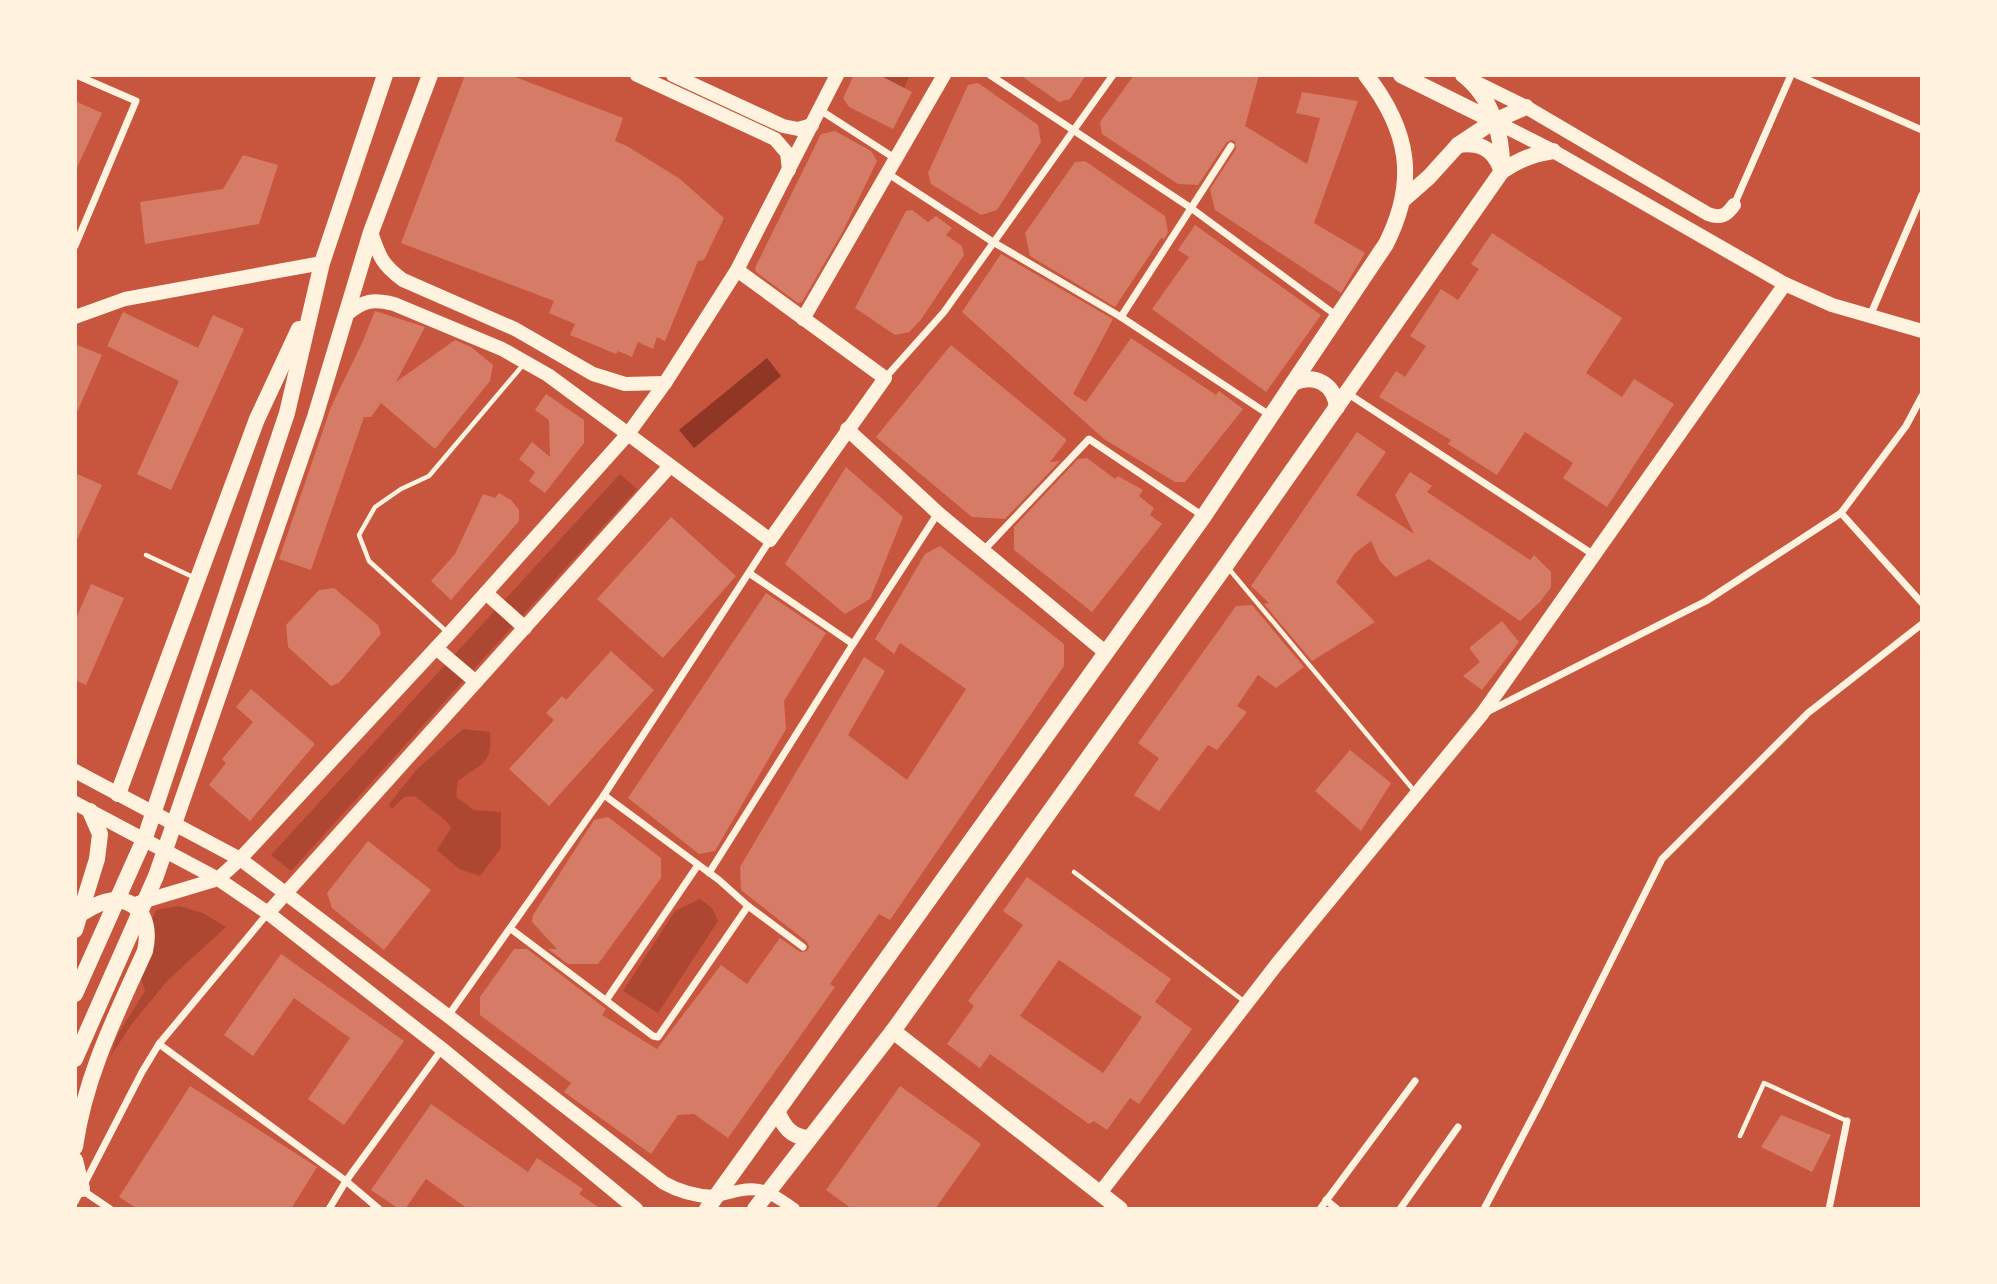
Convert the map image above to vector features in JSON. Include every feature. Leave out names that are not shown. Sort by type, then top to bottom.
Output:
[{"type":"highway","points":[[75,994],[146,835],[287,413],[322,263],[385,75]]},
{"type":"highway","points":[[75,1059],[156,876],[315,418],[371,232],[430,75]]},
{"type":"highway","points":[[710,1203],[1204,516],[1386,244],[1398,221],[1404,199],[1405,163],[1399,131],[1386,102],[1366,75]]},
{"type":"highway","points":[[1401,75],[1494,121]]},
{"type":"highway","points":[[1464,76],[1487,104],[1494,121],[1502,156],[1502,171]]},
{"type":"highway","points":[[1404,199],[1429,177],[1458,145],[1494,121],[1526,107]]},
{"type":"highway","points":[[1458,145],[1472,143],[1486,147],[1496,157],[1502,171]]},
{"type":"highway","points":[[755,1209],[894,1031],[1502,171],[1517,161],[1553,151]]},
{"type":"highway","points":[[118,794],[257,419],[312,302]]},
{"type":"highway","points":[[1293,383],[1313,378],[1323,382],[1331,388],[1337,407]]},
{"type":"highway","points":[[75,930],[97,859],[100,834],[90,811]]},
{"type":"highway","points":[[75,1147],[91,1074],[145,951],[149,936],[145,918],[133,905],[118,900],[102,902],[82,913]]},
{"type":"highway","points":[[894,1031],[1120,1209]]},
{"type":"highway","points":[[777,1111],[786,1129],[793,1134],[809,1138]]},
{"type":"highway","points":[[75,1160],[78,1196]]},
{"type":"main road","points":[[637,75],[775,139],[787,153],[789,170]]},
{"type":"main road","points":[[673,75],[783,126],[798,129],[813,125]]},
{"type":"main road","points":[[133,905],[218,879],[240,859],[449,634],[628,434],[665,383],[737,270],[837,75]]},
{"type":"main road","points":[[803,319],[944,75]]},
{"type":"main road","points":[[1464,76],[1526,107],[1708,214],[1721,217],[1734,205]]},
{"type":"main road","points":[[1494,121],[1553,151],[1785,284],[1832,305],[1922,331]]},
{"type":"main road","points":[[371,232],[379,257],[387,269],[403,280],[515,329],[600,377],[625,384],[665,383]]},
{"type":"main road","points":[[75,317],[125,299],[322,263]]},
{"type":"main road","points":[[348,314],[365,300],[377,299],[502,349],[548,374],[771,540],[885,378],[737,270]]},
{"type":"main road","points":[[1100,1193],[1248,1005],[1277,964],[1482,715],[1785,284]]},
{"type":"main road","points":[[847,429],[939,513],[1105,652]]},
{"type":"main road","points":[[268,914],[670,466]]},
{"type":"main road","points":[[486,593],[525,628]]},
{"type":"main road","points":[[436,648],[476,682]]},
{"type":"main road","points":[[75,771],[240,859],[664,1183],[677,1191],[697,1196],[710,1203]]},
{"type":"main road","points":[[75,803],[218,879],[268,914],[442,1049],[636,1209]]},
{"type":"street","points":[[75,246],[136,101],[76,75]]},
{"type":"street","points":[[990,75],[1191,208],[1338,316]]},
{"type":"street","points":[[885,378],[944,312],[1113,75]]},
{"type":"street","points":[[1734,205],[1791,75]]},
{"type":"street","points":[[1797,75],[1922,130]]},
{"type":"street","points":[[820,110],[896,159]]},
{"type":"street","points":[[1121,317],[1231,146]]},
{"type":"street","points":[[887,173],[993,242],[1121,317],[1272,417]]},
{"type":"street","points":[[1870,317],[1922,195]]},
{"type":"street","points":[[1347,392],[1594,555]]},
{"type":"street","points":[[1482,715],[1706,601],[1841,513],[1906,426],[1922,396]]},
{"type":"street","points":[[983,551],[1089,439],[1204,516]]},
{"type":"street","points":[[709,873],[939,513]]},
{"type":"street","points":[[1841,513],[1922,603]]},
{"type":"street","points":[[448,1016],[512,929],[604,795],[771,540]]},
{"type":"street","points":[[749,573],[853,644]]},
{"type":"street","points":[[1484,1209],[1662,859],[1808,713],[1922,624]]},
{"type":"street","points":[[604,795],[803,947]]},
{"type":"street","points":[[607,999],[698,865]]},
{"type":"street","points":[[512,929],[658,1037],[748,906]]},
{"type":"street","points":[[110,1209],[78,1196],[142,1072],[159,1044],[268,914]]},
{"type":"street","points":[[159,1044],[346,1181],[379,1209]]},
{"type":"street","points":[[329,1209],[346,1181],[442,1049]]},
{"type":"street","points":[[1320,1209],[1415,1081]]},
{"type":"street","points":[[1829,1209],[1847,1121]]},
{"type":"street","points":[[1400,1209],[1458,1127]]},
{"type":"street","points":[[710,1203],[749,1188],[769,1191],[794,1209]]},
{"type":"street","points":[[1326,1200],[1337,1209]]},
{"type":"lane","points":[[449,634],[369,561],[359,535],[375,507],[401,489],[429,476],[526,362]]},
{"type":"lane","points":[[146,555],[196,578]]},
{"type":"lane","points":[[1226,565],[1417,794]]},
{"type":"lane","points":[[1074,872],[1248,1005]]},
{"type":"lane","points":[[1741,1136],[1764,1083],[1847,1121]]},
{"type":"shaded area","points":[[879,75],[910,75],[904,88]]},
{"type":"shaded area","points":[[767,358],[781,376],[694,448],[679,430]]},
{"type":"shaded area","points":[[620,474],[637,489],[291,871],[271,855]]},
{"type":"shaded area","points":[[463,729],[490,732],[490,751],[484,762],[458,781],[456,797],[474,810],[501,812],[501,848],[480,876],[459,869],[437,850],[451,828],[415,796],[404,797],[392,809],[389,804],[418,768]]},
{"type":"shaded area","points":[[700,899],[712,908],[718,921],[658,1013],[623,991],[675,911]]},
{"type":"shaded area","points":[[179,906],[203,913],[226,927],[168,980],[131,1025],[110,1057],[118,1034],[145,991],[135,960],[156,910]]},
{"type":"building","points":[[465,75],[510,75],[623,118],[615,141],[680,179],[724,218],[704,260],[698,261],[665,341],[657,337],[653,349],[638,342],[632,357],[618,351],[616,354],[570,335],[575,324],[549,313],[554,301],[401,243]]},
{"type":"building","points":[[854,75],[879,75],[912,92],[893,129],[849,107],[843,98]]},
{"type":"building","points":[[1020,75],[1086,75],[1070,99],[1059,102]]},
{"type":"building","points":[[1134,75],[1259,75],[1245,126],[1307,164],[1320,118],[1296,113],[1302,92],[1358,101],[1314,223],[1365,253],[1341,293],[1215,210],[1210,189],[1236,149],[1235,141],[1226,143],[1198,185],[1178,184],[1102,134],[1100,122]]},
{"type":"building","points":[[978,83],[1038,125],[1041,142],[997,210],[981,215],[931,184],[928,173],[968,85]]},
{"type":"building","points":[[75,101],[102,113],[75,172]]},
{"type":"building","points":[[835,131],[871,151],[877,161],[843,231],[802,302],[798,303],[756,272],[755,268],[821,134]]},
{"type":"building","points":[[243,155],[278,165],[259,224],[145,244],[140,202],[223,189]]},
{"type":"building","points":[[1085,161],[1165,216],[1168,232],[1164,239],[1161,238],[1115,307],[1030,256],[1025,233],[1075,162]]},
{"type":"building","points":[[912,210],[928,222],[936,216],[952,228],[946,235],[962,246],[964,255],[920,321],[909,332],[895,335],[855,308],[906,211]]},
{"type":"building","points":[[1195,225],[1321,315],[1266,392],[1152,309],[1189,257],[1178,250]]},
{"type":"building","points":[[1492,233],[1622,318],[1586,373],[1622,397],[1634,379],[1674,404],[1607,507],[1563,478],[1573,463],[1525,432],[1497,475],[1448,444],[1451,440],[1379,397],[1396,371],[1405,377],[1426,346],[1410,336],[1441,289],[1458,300],[1479,269],[1471,264]]},
{"type":"building","points":[[1001,254],[1113,319],[1073,394],[1086,402],[1131,338],[1216,395],[1219,391],[1243,409],[1185,482],[1175,482],[1104,439],[962,312]]},
{"type":"building","points":[[375,311],[425,327],[396,382],[455,340],[471,347],[493,365],[490,381],[435,449],[381,403],[371,417],[364,417],[311,570],[279,559],[331,407]]},
{"type":"building","points":[[123,312],[198,348],[213,315],[244,329],[171,490],[137,474],[179,381],[107,346]]},
{"type":"building","points":[[75,344],[102,355],[75,417]]},
{"type":"building","points":[[951,345],[1067,440],[1050,462],[1060,461],[1005,519],[972,517],[876,437]]},
{"type":"building","points":[[546,394],[584,420],[584,443],[545,493],[529,481],[535,472],[519,459],[532,442],[550,457],[549,420],[535,410]]},
{"type":"building","points":[[1357,432],[1386,452],[1356,495],[1414,534],[1395,495],[1410,472],[1432,486],[1427,492],[1530,560],[1534,555],[1551,572],[1551,587],[1540,602],[1520,621],[1429,559],[1395,577],[1380,561],[1371,541],[1355,553],[1336,582],[1375,622],[1312,661],[1264,604],[1269,603],[1251,586]]},
{"type":"building","points":[[1087,458],[1115,479],[1118,476],[1143,490],[1139,496],[1154,508],[1150,515],[1162,524],[1092,612],[1014,550],[1014,527],[1078,459]]},
{"type":"building","points":[[846,467],[903,517],[870,599],[845,614],[785,564]]},
{"type":"building","points":[[75,473],[102,485],[75,544]]},
{"type":"building","points":[[499,493],[511,500],[519,510],[519,521],[451,600],[431,581],[455,554],[483,494],[495,498]]},
{"type":"building","points":[[671,517],[736,576],[663,658],[597,599]]},
{"type":"building","points":[[940,546],[1064,644],[1064,666],[890,920],[879,914],[830,984],[835,987],[728,1138],[694,1114],[678,1115],[651,1154],[564,1092],[571,1083],[480,1015],[480,997],[514,949],[527,949],[606,1009],[602,1015],[657,1049],[721,965],[747,984],[780,938],[800,952],[807,951],[807,942],[741,890],[740,867],[864,657],[885,671],[848,735],[907,780],[966,689],[900,643],[894,654],[875,639],[925,554]]},
{"type":"building","points":[[91,584],[124,598],[86,685],[75,680],[75,621]]},
{"type":"building","points":[[334,588],[378,625],[381,634],[339,683],[331,686],[288,647],[286,625],[319,590]]},
{"type":"building","points":[[766,593],[826,633],[784,701],[786,729],[715,851],[699,854],[628,798]]},
{"type":"building","points":[[1252,605],[1304,667],[1276,688],[1258,675],[1237,706],[1247,712],[1217,750],[1208,745],[1159,811],[1134,795],[1159,758],[1138,743],[1236,606]]},
{"type":"building","points":[[1502,621],[1519,642],[1482,690],[1463,676],[1480,662],[1469,648]]},
{"type":"building","points":[[611,651],[654,690],[549,806],[509,769],[554,720],[546,713],[562,696],[566,700]]},
{"type":"building","points":[[251,689],[315,744],[250,821],[209,785],[226,763],[222,759],[253,722],[236,707]]},
{"type":"building","points":[[1350,750],[1391,783],[1361,831],[1315,791]]},
{"type":"building","points":[[608,817],[661,858],[661,878],[598,964],[568,964],[548,949],[557,949],[532,922],[533,915],[594,820]]},
{"type":"building","points":[[368,841],[431,890],[384,950],[332,908],[327,893]]},
{"type":"building","points":[[1027,877],[1171,979],[1155,1002],[1192,1029],[1139,1104],[1130,1098],[1107,1130],[1094,1121],[1089,1124],[990,1054],[980,1068],[947,1044],[974,1006],[968,1001],[1023,925],[1003,911]],"holes":[[[1059,960],[1142,1017],[1103,1073],[1020,1016]]]},
{"type":"building","points":[[281,954],[404,1041],[344,1125],[308,1099],[350,1038],[294,998],[253,1056],[224,1035]]},
{"type":"building","points":[[190,1086],[317,1167],[291,1209],[138,1209],[119,1197]]},
{"type":"building","points":[[900,1086],[981,1144],[935,1209],[852,1209],[826,1190]]},
{"type":"building","points":[[431,1104],[528,1172],[537,1158],[583,1189],[579,1194],[601,1209],[468,1209],[426,1179],[405,1209],[399,1209],[371,1190]]},
{"type":"building","points":[[1781,1115],[1831,1135],[1812,1172],[1761,1147]]}]
